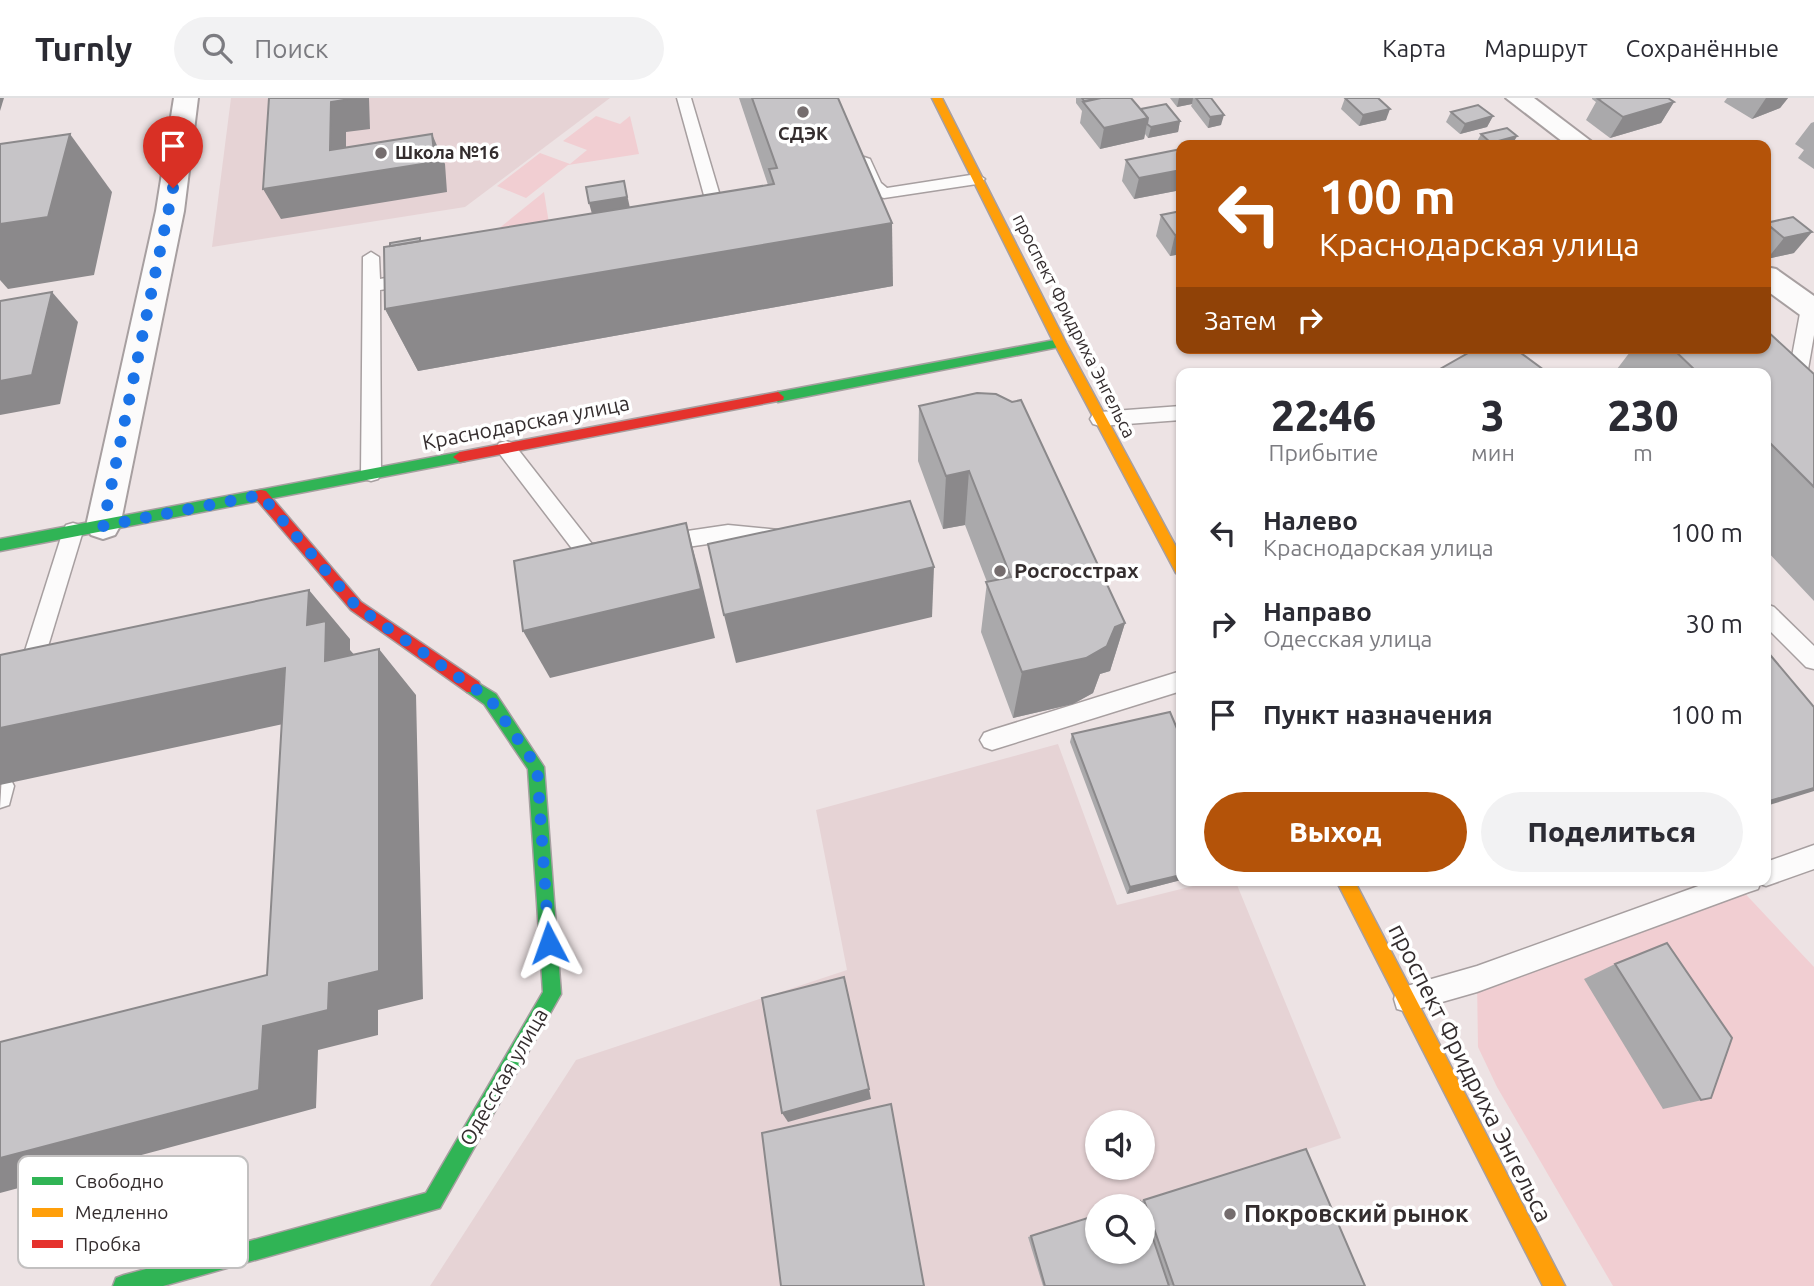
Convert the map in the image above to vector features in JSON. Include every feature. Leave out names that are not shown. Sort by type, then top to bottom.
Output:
[{"type":"street","points":[[103,526],[170,211],[186,98]]},
{"type":"street","name":"проспект Фридриха Энгельса","points":[[937,98],[1059,343],[1176,560]]},
{"type":"street","points":[[1518,98],[1576,140]]},
{"type":"street","points":[[1771,280],[1812,309]]},
{"type":"street","name":"Краснодарская улица","points":[[0,545],[1059,343]]},
{"type":"street","name":"Одесская улица","points":[[248,1252],[433,1201],[552,994],[537,767],[490,699],[356,606],[261,495]]},
{"type":"street","name":"проспект Фридриха Энгельса","points":[[1348,886],[1554,1286]]},
{"type":"street","name":"Одесская улица","points":[[124,1286],[189,1268]]},
{"type":"lane","points":[[684,98],[715,206],[714,215],[699,229]]},
{"type":"lane","points":[[858,148],[874,186],[884,193],[977,178]]},
{"type":"lane","points":[[371,257],[371,474]]},
{"type":"lane","points":[[371,286],[424,278]]},
{"type":"lane","points":[[1812,309],[1794,394],[1814,412]]},
{"type":"lane","points":[[1100,419],[1176,413]]},
{"type":"lane","points":[[506,448],[587,553],[728,533],[780,538],[793,536]]},
{"type":"lane","points":[[20,701],[73,531]]},
{"type":"lane","points":[[1771,617],[1814,660]]},
{"type":"lane","points":[[992,740],[1176,683]]},
{"type":"lane","points":[[1771,872],[1814,857]]},
{"type":"lane","points":[[1407,999],[1477,979],[1733,886]]},
{"type":"shaded area","name":"Школа №16","points":[[231,98],[610,98],[465,207],[212,247]]},
{"type":"shaded area","points":[[596,116],[620,124],[630,116],[639,154],[568,165],[526,198],[497,186],[540,153],[570,164],[587,150],[563,141]]},
{"type":"shaded area","points":[[544,192],[550,230],[482,242]]},
{"type":"shaded area","points":[[1058,744],[1117,905],[1193,886],[1237,886],[1341,1138],[1293,1154],[1348,1286],[430,1286],[576,1060],[847,970],[816,810]]},
{"type":"shaded area","points":[[1738,886],[1814,967],[1814,1286],[1613,1286],[1497,1087],[1478,1047],[1477,979]]},
{"type":"building","points":[[269,98],[356,98],[331,102],[330,150],[432,134],[435,162],[263,189]]},
{"type":"building","points":[[752,98],[838,98],[892,223],[385,309],[384,247],[774,184],[769,169],[777,168]]},
{"type":"building","points":[[1101,98],[1131,98],[1148,118],[1104,128],[1083,102]]},
{"type":"building","points":[[1196,98],[1211,98],[1224,115],[1210,117]]},
{"type":"building","points":[[1345,98],[1378,98],[1390,109],[1363,115]]},
{"type":"building","points":[[1668,98],[1674,102],[1623,117],[1598,99]]},
{"type":"building","points":[[1166,104],[1180,121],[1151,127],[1147,124],[1148,118],[1141,109]]},
{"type":"building","points":[[1478,105],[1493,116],[1465,124],[1451,112]]},
{"type":"building","points":[[1507,128],[1517,136],[1488,140],[1481,134]]},
{"type":"building","points":[[70,134],[48,217],[0,224],[0,144]]},
{"type":"building","points":[[1176,150],[1176,171],[1139,178],[1126,160]]},
{"type":"building","points":[[624,181],[627,197],[589,203],[586,187]]},
{"type":"building","points":[[1176,212],[1176,235],[1175,235],[1161,215]]},
{"type":"building","points":[[1793,217],[1812,232],[1784,238],[1771,227],[1771,222]]},
{"type":"building","points":[[420,238],[420,241],[390,246],[390,243]]},
{"type":"building","points":[[52,292],[32,375],[0,381],[0,301]]},
{"type":"building","points":[[1771,335],[1814,374],[1814,487],[1771,444],[1771,368],[1693,368],[1678,354],[1771,354]]},
{"type":"building","points":[[1466,354],[1522,354],[1541,368],[1442,368]]},
{"type":"building","points":[[977,393],[996,394],[1012,402],[1021,400],[1125,623],[1115,627],[1107,646],[1086,658],[1022,672],[986,582],[1011,577],[969,471],[946,476],[919,406]]},
{"type":"building","points":[[910,501],[934,567],[724,615],[708,544]]},
{"type":"building","points":[[686,523],[701,589],[523,631],[514,561]]},
{"type":"building","points":[[309,590],[307,625],[326,621],[325,661],[379,649],[379,971],[329,983],[328,1010],[263,1026],[259,1090],[0,1158],[0,1042],[267,975],[285,668],[0,728],[0,655]]},
{"type":"building","points":[[1771,656],[1814,707],[1814,788],[1771,801]]},
{"type":"building","points":[[1170,712],[1176,726],[1176,876],[1130,887],[1072,734]]},
{"type":"building","points":[[1667,943],[1732,1038],[1711,1098],[1701,1100],[1615,964]]},
{"type":"building","points":[[844,977],[869,1089],[782,1113],[762,998]]},
{"type":"building","points":[[891,1104],[924,1286],[781,1286],[762,1133]]},
{"type":"building","name":"Покровский рынок","points":[[1306,1149],[1365,1286],[1174,1286],[1155,1232],[1155,1197]]},
{"type":"building","points":[[1085,1219],[1085,1264],[1155,1264],[1155,1245],[1169,1286],[1045,1286],[1031,1236]]},
{"type":"traffic: fast","points":[[778,397],[1060,343]]},
{"type":"traffic: fast","points":[[0,545],[460,457]]},
{"type":"traffic: fast","points":[[248,1252],[433,1201],[552,994],[536,767],[490,699],[473,687]]},
{"type":"traffic: fast","points":[[124,1286],[189,1268]]},
{"type":"traffic: slow","points":[[937,98],[1060,343],[1176,560]]},
{"type":"traffic: slow","points":[[1348,886],[1554,1286]]},
{"type":"traffic: jam","points":[[460,457],[778,397]]},
{"type":"traffic: jam","points":[[261,495],[356,606],[473,687]]},
{"type":"place","name":"СДЭК","points":[[803,112]]},
{"type":"place","name":"Школа №16","points":[[381,153]]},
{"type":"place","name":"Росгосстрах","points":[[1000,571]]},
{"type":"place","name":"Покровский рынок","points":[[1230,1214]]},
{"type":"route","points":[[173,188],[103,526],[261,495],[356,606],[490,699],[537,767],[549,943]]}]
